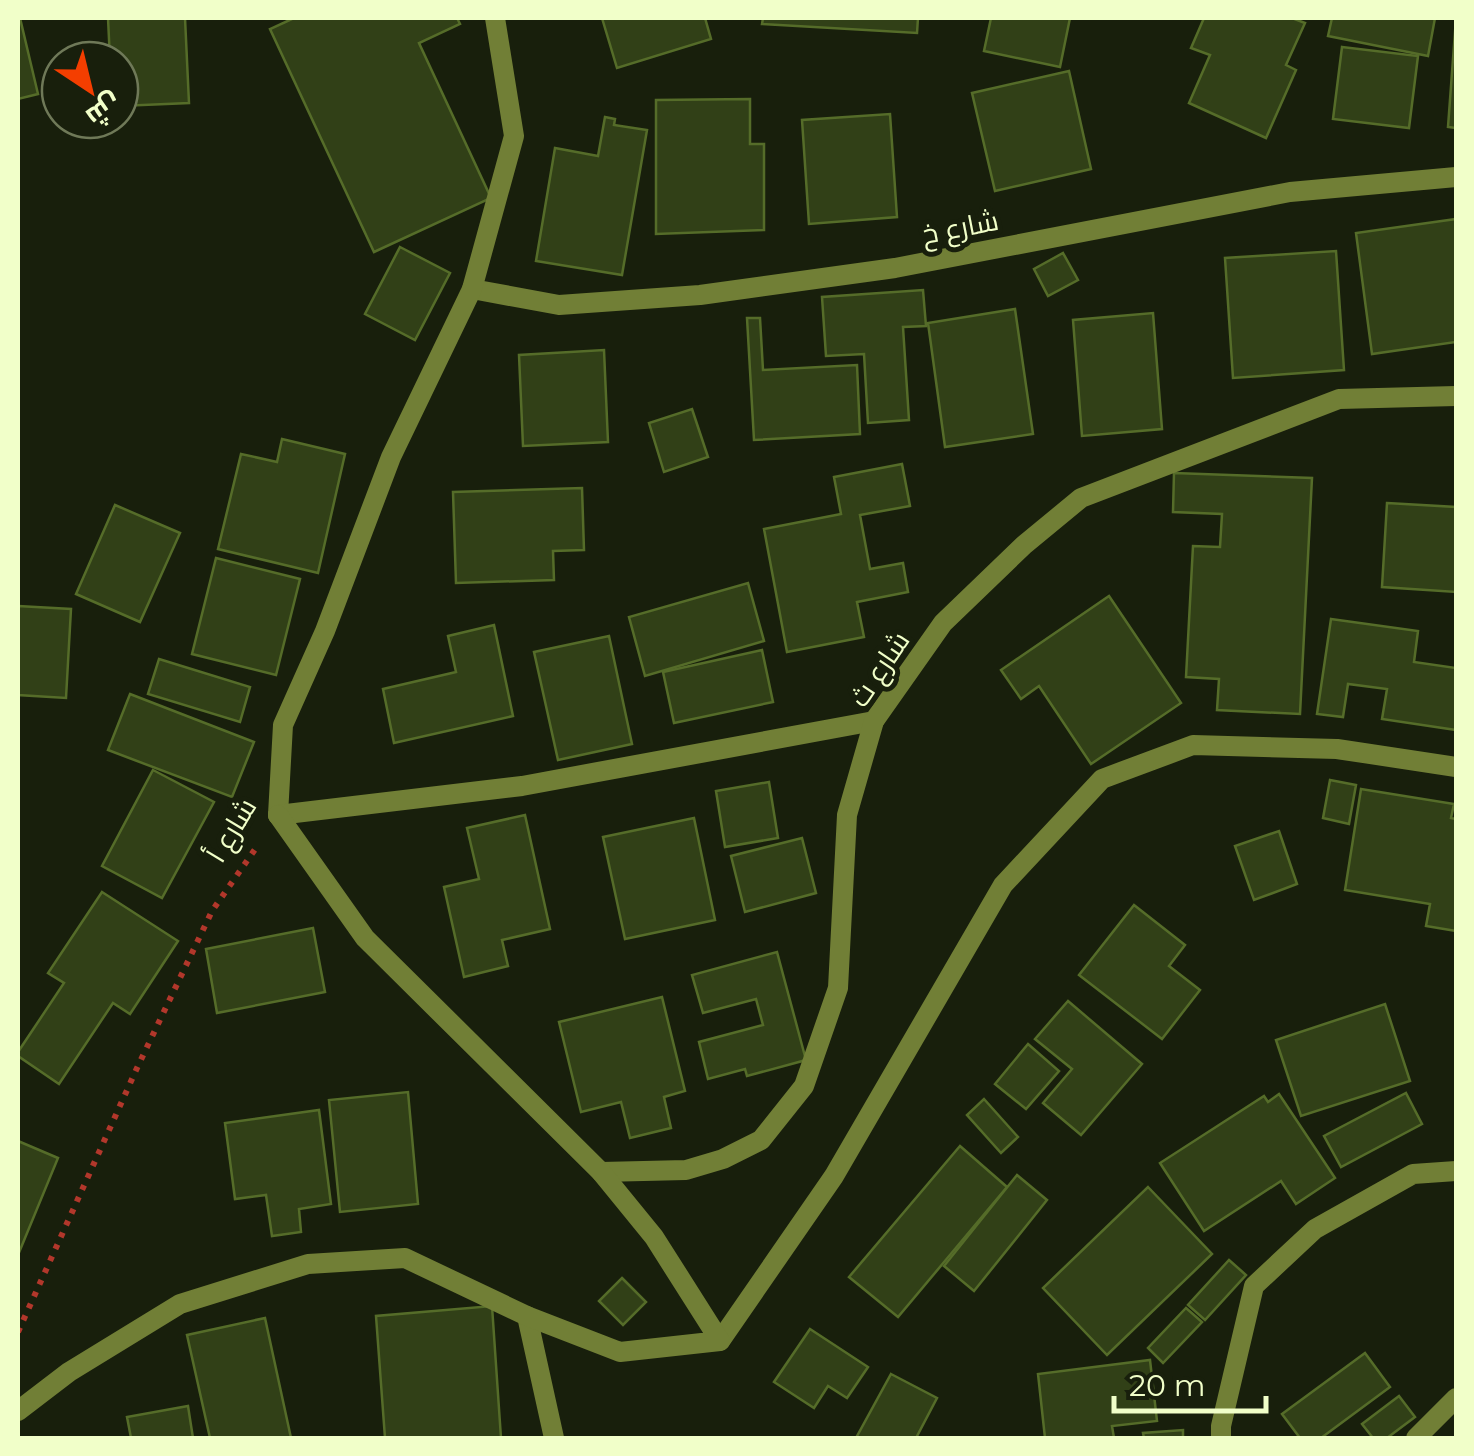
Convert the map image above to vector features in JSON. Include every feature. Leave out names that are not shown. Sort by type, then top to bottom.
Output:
[{"type":"street","name":"شارع أ","points":[[278,815],[283,725],[325,631],[391,457],[472,289],[514,136],[495,18]]},
{"type":"street","name":"شارع خ","points":[[472,289],[559,305],[700,295],[895,268],[1290,192],[1456,177]]},
{"type":"street","name":"شارع ث","points":[[602,1172],[686,1170],[724,1159],[760,1140],[804,1086],[838,988],[848,815],[874,721],[943,623],[1024,544],[1081,498],[1339,399],[1456,396]]},
{"type":"street","points":[[720,1342],[654,1237],[602,1172],[366,938],[278,815],[522,786],[874,721]]},
{"type":"street","points":[[18,1411],[69,1372],[180,1304],[308,1264],[405,1258],[526,1316],[620,1352],[720,1342],[834,1176],[1004,885],[1102,779],[1193,744],[1337,749],[1456,766]]},
{"type":"street","points":[[1221,1438],[1254,1286],[1315,1229],[1413,1174],[1456,1171]]},
{"type":"street","points":[[526,1316],[554,1438]]},
{"type":"street","points":[[1416,1438],[1456,1398]]},
{"type":"path","name":"شارع أ","points":[[18,1332],[212,911],[278,815]]},
{"type":"building","points":[[18,18],[38,94],[18,99]]},
{"type":"building","points":[[108,18],[185,18],[189,103],[140,105],[140,40],[109,40]]},
{"type":"building","points":[[294,18],[457,18],[460,24],[419,43],[491,198],[374,252],[270,29]]},
{"type":"building","points":[[602,18],[705,18],[711,39],[617,68]]},
{"type":"building","points":[[763,18],[918,18],[917,33],[762,24]]},
{"type":"building","points":[[991,18],[1070,18],[1060,67],[984,51]]},
{"type":"building","points":[[1204,18],[1292,18],[1305,23],[1286,65],[1296,70],[1266,138],[1189,103],[1210,55],[1191,48]]},
{"type":"building","points":[[1332,18],[1435,18],[1428,56],[1328,36]]},
{"type":"building","points":[[1456,18],[1456,128],[1448,127]]},
{"type":"building","points":[[1342,47],[1418,56],[1409,128],[1333,119]]},
{"type":"building","points":[[1069,71],[1091,169],[995,191],[972,93]]},
{"type":"building","points":[[750,99],[750,144],[764,144],[764,230],[656,234],[656,100]]},
{"type":"building","points":[[890,114],[897,217],[809,224],[802,120]]},
{"type":"building","points":[[605,117],[615,119],[614,125],[647,130],[622,275],[536,261],[555,148],[598,156]]},
{"type":"building","points":[[1456,219],[1456,342],[1372,354],[1356,233]]},
{"type":"building","points":[[400,247],[450,273],[415,340],[365,314]]},
{"type":"building","points":[[1336,251],[1344,370],[1233,378],[1225,258]]},
{"type":"building","points":[[1063,253],[1078,280],[1048,296],[1034,269]]},
{"type":"building","points":[[923,290],[926,326],[903,327],[909,420],[868,423],[864,354],[826,356],[822,297]]},
{"type":"building","points":[[1015,309],[1033,434],[945,447],[928,323]]},
{"type":"building","points":[[1153,313],[1162,429],[1082,436],[1073,320]]},
{"type":"building","points":[[747,318],[760,318],[763,370],[857,365],[860,434],[754,440]]},
{"type":"building","points":[[604,350],[608,442],[523,446],[519,355]]},
{"type":"building","points":[[692,409],[708,457],[664,472],[649,423]]},
{"type":"building","points":[[282,439],[345,454],[318,573],[218,549],[241,454],[277,462]]},
{"type":"building","points":[[902,464],[910,506],[860,515],[870,569],[903,563],[908,592],[857,602],[864,637],[787,652],[764,529],[841,514],[834,477]]},
{"type":"building","points":[[1174,473],[1312,478],[1300,714],[1217,710],[1219,679],[1186,677],[1193,546],[1220,547],[1222,514],[1173,512]]},
{"type":"building","points":[[582,488],[584,550],[553,551],[554,580],[456,583],[453,492]]},
{"type":"building","points":[[1387,503],[1456,507],[1456,592],[1382,587]]},
{"type":"building","points":[[115,505],[180,533],[140,622],[76,594]]},
{"type":"building","points":[[216,558],[300,579],[276,675],[192,654]]},
{"type":"building","points":[[748,583],[764,641],[645,676],[629,617]]},
{"type":"building","points":[[1109,596],[1181,703],[1091,764],[1039,686],[1021,699],[1001,670]]},
{"type":"building","points":[[18,606],[71,609],[66,698],[18,695]]},
{"type":"building","points":[[1331,619],[1418,631],[1414,662],[1456,668],[1456,730],[1382,719],[1387,689],[1348,684],[1343,717],[1317,714]]},
{"type":"building","points":[[494,625],[513,716],[394,743],[383,689],[456,672],[448,636]]},
{"type":"building","points":[[609,636],[632,744],[558,760],[534,652]]},
{"type":"building","points":[[762,650],[773,702],[674,723],[663,672]]},
{"type":"building","points":[[159,659],[250,687],[240,722],[148,694]]},
{"type":"building","points":[[130,694],[254,742],[232,797],[108,750]]},
{"type":"building","points":[[153,770],[214,802],[162,898],[102,866]]},
{"type":"building","points":[[1330,780],[1356,785],[1349,824],[1323,818]]},
{"type":"building","points":[[769,782],[778,838],[725,847],[716,791]]},
{"type":"building","points":[[1361,789],[1454,804],[1451,818],[1456,819],[1456,931],[1426,926],[1430,904],[1345,890]]},
{"type":"building","points":[[525,815],[550,929],[502,940],[508,966],[464,977],[444,887],[479,879],[467,828]]},
{"type":"building","points":[[694,818],[715,920],[625,939],[603,837]]},
{"type":"building","points":[[1279,831],[1297,884],[1254,900],[1235,846]]},
{"type":"building","points":[[802,838],[816,893],[745,912],[731,856]]},
{"type":"building","points":[[102,892],[178,941],[130,1014],[113,1003],[59,1084],[18,1056],[18,1052],[64,983],[48,973]]},
{"type":"building","points":[[1134,905],[1185,945],[1169,966],[1200,990],[1162,1039],[1079,975]]},
{"type":"building","points":[[313,928],[325,992],[217,1013],[206,949]]},
{"type":"building","points":[[777,952],[806,1060],[747,1076],[745,1069],[708,1079],[699,1042],[763,1025],[756,999],[703,1013],[692,975]]},
{"type":"building","points":[[662,997],[685,1091],[664,1097],[671,1128],[630,1138],[621,1102],[581,1112],[559,1022]]},
{"type":"building","points":[[1068,1001],[1142,1064],[1081,1135],[1043,1103],[1072,1069],[1035,1039]]},
{"type":"building","points":[[1385,1004],[1410,1081],[1301,1116],[1276,1040]]},
{"type":"building","points":[[1028,1044],[1059,1071],[1026,1109],[995,1084]]},
{"type":"building","points":[[408,1092],[418,1204],[340,1212],[329,1100]]},
{"type":"building","points":[[1406,1093],[1422,1124],[1341,1167],[1324,1136]]},
{"type":"building","points":[[1279,1094],[1335,1178],[1296,1204],[1281,1181],[1204,1231],[1160,1163],[1264,1096],[1268,1102]]},
{"type":"building","points":[[984,1099],[1018,1137],[1001,1153],[967,1115]]},
{"type":"building","points":[[319,1110],[331,1204],[299,1209],[301,1232],[272,1236],[266,1195],[235,1199],[225,1123]]},
{"type":"building","points":[[18,1141],[58,1158],[18,1255]]},
{"type":"building","points":[[960,1146],[1007,1187],[898,1317],[849,1277]]},
{"type":"building","points":[[1017,1175],[1047,1200],[974,1291],[944,1266]]},
{"type":"building","points":[[1148,1187],[1212,1254],[1107,1355],[1043,1288]]},
{"type":"building","points":[[1229,1260],[1246,1275],[1205,1320],[1188,1305]]},
{"type":"building","points":[[622,1278],[646,1302],[623,1325],[599,1301]]},
{"type":"building","points":[[492,1306],[501,1438],[385,1438],[376,1316]]},
{"type":"building","points":[[1186,1308],[1202,1322],[1163,1363],[1148,1348]]},
{"type":"building","points":[[265,1318],[291,1438],[210,1438],[187,1335]]},
{"type":"building","points":[[810,1329],[868,1367],[847,1398],[828,1386],[814,1408],[774,1382]]},
{"type":"building","points":[[1365,1353],[1390,1387],[1321,1438],[1300,1438],[1282,1414]]},
{"type":"building","points":[[1150,1360],[1157,1421],[1112,1426],[1114,1438],[1045,1438],[1038,1374]]},
{"type":"building","points":[[891,1374],[937,1398],[916,1438],[856,1438]]},
{"type":"building","points":[[1399,1396],[1415,1417],[1387,1438],[1373,1438],[1362,1424]]},
{"type":"building","points":[[188,1406],[193,1438],[131,1438],[127,1417]]},
{"type":"building","points":[[1183,1430],[1183,1438],[1144,1438],[1143,1433]]}]
